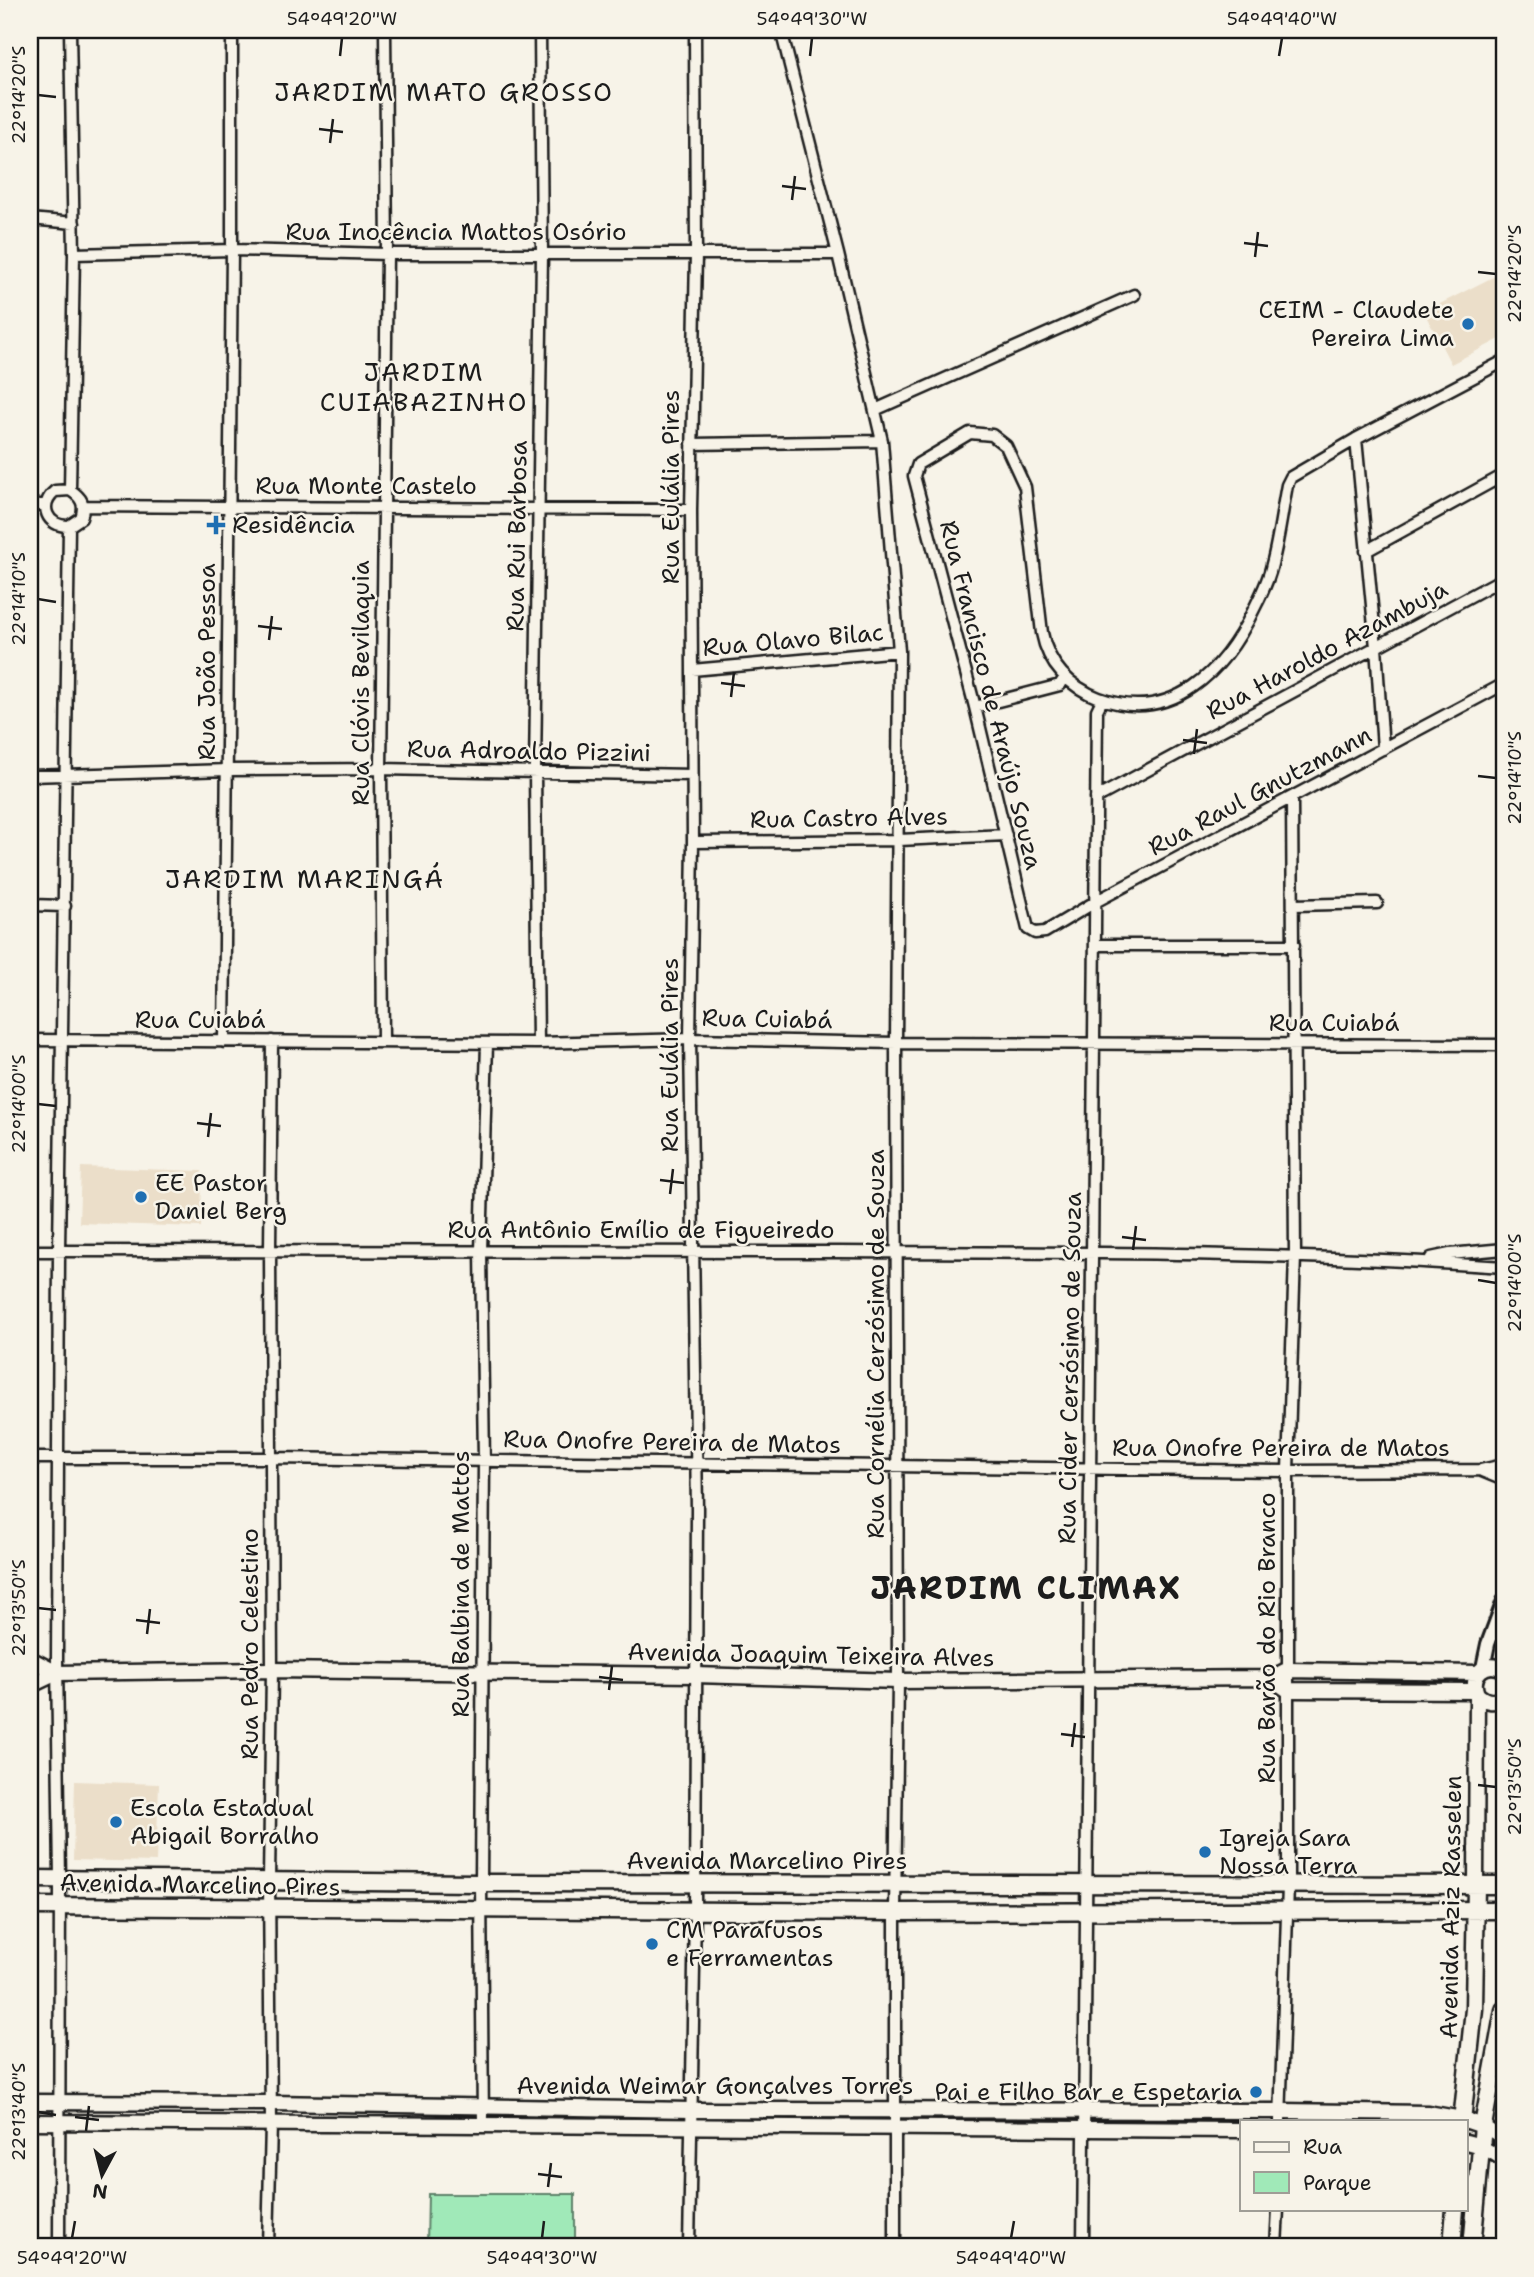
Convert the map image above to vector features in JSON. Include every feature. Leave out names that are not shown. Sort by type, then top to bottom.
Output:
[{"type":"main road","name":"Avenida Joaquim Teixeira Alves","points":[[30,1662],[36,1662],[57,1673]]},
{"type":"main road","points":[[1287,1670],[1480,1670],[1496,1666],[1504,1670]]},
{"type":"main road","name":"Avenida Joaquim Teixeira Alves","points":[[30,1682],[38,1682],[57,1673],[272,1670],[695,1675],[898,1681],[1271,1678],[1287,1670]]},
{"type":"main road","name":"Avenida Aziz Rasselen","points":[[1462,2120],[1474,2009],[1477,1692],[1474,1682],[1480,1670]]},
{"type":"main road","points":[[1309,1671],[1310,1690]]},
{"type":"main road","points":[[1271,1678],[1288,1690],[1477,1692],[1488,1701],[1494,1702],[1504,1697]]},
{"type":"main road","name":"Avenida Marcelino Pires","points":[[30,1878],[481,1883],[1504,1885]]},
{"type":"main road","name":"Avenida Marcelino Pires","points":[[30,1906],[1086,1913],[1504,1910]]},
{"type":"main road","name":"Avenida Aziz Rasselen","points":[[1472,2247],[1473,2144],[1483,2126],[1504,2010]]},
{"type":"main road","name":"Avenida Weimar Gonçalves Torres","points":[[30,2102],[1280,2116],[1427,2113],[1462,2120]]},
{"type":"main road","name":"Avenida Weimar Gonçalves Torres","points":[[30,2122],[1240,2130]]},
{"type":"main road","name":"Avenida Weimar Gonçalves Torres","points":[[1468,2122],[1483,2126]]},
{"type":"main road","points":[[1452,2247],[1455,2210]]},
{"type":"street","points":[[70,30],[74,223],[70,490]]},
{"type":"street","name":"Rua João Pessoa","points":[[224,1042],[232,30]]},
{"type":"street","name":"Rua Clóvis Bevilaquia","points":[[383,1042],[381,769],[387,254],[386,30]]},
{"type":"street","name":"Rua Rui Barbosa","points":[[538,1043],[535,772],[542,254],[540,30]]},
{"type":"street","name":"Rua Eulália Pires","points":[[689,2247],[695,1911],[696,1462],[690,1039],[693,842],[691,510],[696,254],[695,30]]},
{"type":"street","name":"Rua Cornélia Cerzósimo de Souza","points":[[781,30],[838,254],[881,440],[899,651],[895,2247]]},
{"type":"street","points":[[30,219],[74,223]]},
{"type":"street","name":"Rua Inocência Mattos Osório","points":[[74,254],[232,250],[387,254],[838,254]]},
{"type":"street","points":[[875,410],[1134,295]]},
{"type":"street","points":[[975,707],[1060,685],[1065,677],[1102,699],[1129,705],[1156,704],[1189,690],[1221,663],[1239,639],[1272,566],[1287,485],[1291,477],[1356,439],[1504,361]]},
{"type":"street","name":"Rua Francisco de Araújo Souza","points":[[1035,933],[1028,929],[975,707],[915,476],[918,464],[970,433],[987,433],[1002,442],[1009,451],[1025,487],[1044,641],[1050,657],[1065,677]]},
{"type":"street","points":[[1356,439],[1383,749]]},
{"type":"street","points":[[692,444],[881,440]]},
{"type":"street","points":[[1366,551],[1504,475]]},
{"type":"street","points":[[70,490],[78,494],[83,506],[81,518],[69,526],[53,522],[46,512],[47,500],[55,491],[70,490]]},
{"type":"street","points":[[30,505],[46,505]]},
{"type":"street","name":"Rua Monte Castelo","points":[[83,506],[691,510]]},
{"type":"street","points":[[59,2247],[58,1251],[69,526]]},
{"type":"street","name":"Rua Haroldo Azambuja","points":[[1096,798],[1504,578]]},
{"type":"street","name":"Rua Olavo Bilac","points":[[692,670],[899,651]]},
{"type":"street","name":"Rua Raul Gnutzmann","points":[[1035,933],[1045,932],[1095,902],[1504,684]]},
{"type":"street","name":"Rua Cider Cersósimo de Souza","points":[[1083,2247],[1097,710],[1102,699]]},
{"type":"street","name":"Rua Adroaldo Pizzini","points":[[30,776],[228,769],[692,775]]},
{"type":"street","name":"Rua Barão do Rio Branco","points":[[1280,2116],[1288,1886],[1288,1471],[1295,1256],[1292,798]]},
{"type":"street","name":"Rua Castro Alves","points":[[693,842],[899,840],[1006,835]]},
{"type":"street","points":[[1294,905],[1377,903]]},
{"type":"street","points":[[30,905],[65,906]]},
{"type":"street","points":[[1095,945],[1294,945]]},
{"type":"street","name":"Rua Cuiabá","points":[[30,1040],[538,1043],[690,1039],[897,1043],[1504,1045]]},
{"type":"street","name":"Rua Pedro Celestino","points":[[268,2247],[271,2124],[269,1880],[272,1670],[272,1041]]},
{"type":"street","name":"Rua Balbina de Mattos","points":[[484,2125],[481,1674],[484,1461],[481,1251],[487,1043]]},
{"type":"street","name":"Rua Antônio Emílio de Figueiredo","points":[[30,1251],[270,1249],[1295,1256],[1504,1267]]},
{"type":"street","name":"Rua Antônio Emílio de Figueiredo","points":[[1420,1261],[1450,1254],[1504,1249]]},
{"type":"street","name":"Rua Onofre Pereira de Matos","points":[[30,1458],[696,1462],[1288,1471],[1481,1471],[1504,1465]]},
{"type":"street","name":"Rua Onofre Pereira de Matos","points":[[1481,1471],[1504,1480]]},
{"type":"street","points":[[1480,1670],[1504,1601]]},
{"type":"street","points":[[1483,2126],[1504,2139]]},
{"type":"street","points":[[1473,2144],[1504,2160]]},
{"type":"street","points":[[1276,2247],[1278,2210]]},
{"type":"shaded area","name":"CEIM - Claudete Pereira Lima","points":[[1497,275],[1504,289],[1504,337],[1451,364],[1424,312]]},
{"type":"shaded area","name":"EE Pastor Daniel Berg","points":[[81,1167],[202,1171],[201,1227],[79,1223]]},
{"type":"shaded area","name":"Escola Estadual Abigail Borralho","points":[[75,1781],[159,1784],[156,1862],[73,1860]]},
{"type":"green space","points":[[428,2194],[575,2194],[575,2247],[427,2247]]},
{"type":"waterway","points":[[1499,1718],[1501,1870]]},
{"type":"waterway","points":[[1499,2006],[1501,1933]]},
{"type":"place","name":"CEIM - Claudete Pereira Lima","points":[[1468,324]]},
{"type":"place","name":"Residência","points":[[216,525]]},
{"type":"place","name":"EE Pastor Daniel Berg","points":[[141,1197]]},
{"type":"place","name":"Escola Estadual Abigail Borralho","points":[[116,1822]]},
{"type":"place","name":"Igreja Sara Nossa Terra","points":[[1205,1852]]},
{"type":"place","name":"CM Parafusos e Ferramentas","points":[[652,1944]]},
{"type":"place","name":"Pai e Filho Bar e Espetaria","points":[[1256,2092]]},
{"type":"district","name":"JARDIM MATO GROSSO","points":[[444,92]]},
{"type":"district","name":"JARDIM CUIABAZINHO","points":[[424,387]]},
{"type":"district","name":"JARDIM MARINGÁ","points":[[305,879]]},
{"type":"district","name":"JARDIM CLIMAX","points":[[1026,1588]]}]
